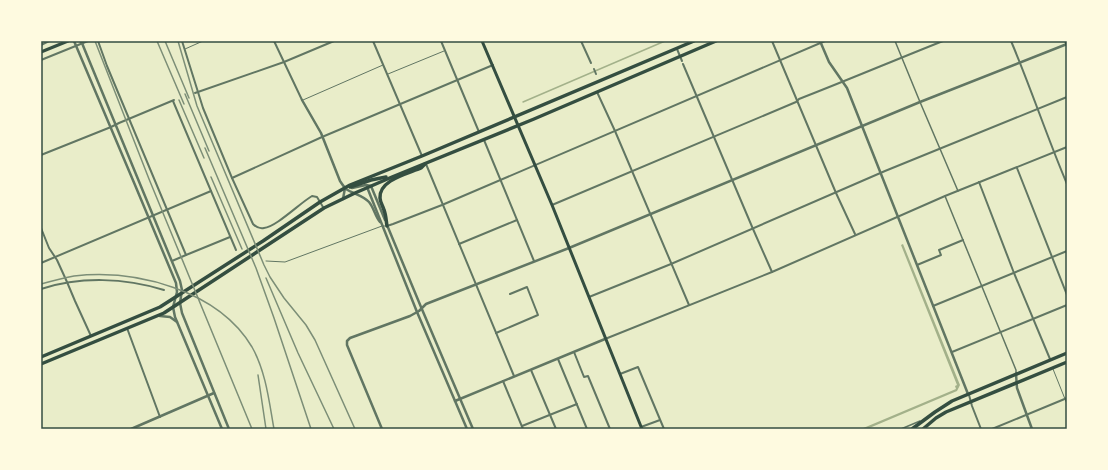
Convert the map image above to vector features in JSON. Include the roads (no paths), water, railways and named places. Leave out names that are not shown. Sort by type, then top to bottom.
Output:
[{"type":"highway","points":[[41,364],[156,317],[180,303],[324,208],[355,193],[366,184],[422,156],[694,41]]},
{"type":"highway","points":[[41,357],[153,310],[181,294],[257,245],[320,202],[345,188],[392,177],[426,164],[716,41]]},
{"type":"highway","points":[[387,226],[380,200],[380,194],[383,187],[390,181],[421,168],[426,164]]},
{"type":"highway","points":[[366,184],[376,179],[392,177]]},
{"type":"highway","points":[[912,429],[942,407],[968,394],[1067,353]]},
{"type":"highway","points":[[923,429],[946,412],[1067,362]]},
{"type":"main road","points":[[41,52],[68,41]]},
{"type":"main road","points":[[482,41],[552,206],[641,428]]},
{"type":"street","points":[[41,45],[49,41]]},
{"type":"street","points":[[74,41],[176,283],[177,292],[174,298],[173,307],[222,429]]},
{"type":"street","points":[[41,60],[76,46],[81,42],[88,41]]},
{"type":"street","points":[[98,41],[186,256]]},
{"type":"street","points":[[182,41],[196,92],[251,222],[256,227],[260,228],[269,226],[311,196],[316,196],[324,208]]},
{"type":"street","points":[[274,41],[302,100],[322,137],[340,181],[345,188],[364,198],[370,203],[382,226]]},
{"type":"street","points":[[196,92],[284,62],[334,41]]},
{"type":"street","points":[[373,41],[422,156]]},
{"type":"street","points":[[441,41],[479,132]]},
{"type":"street","points":[[581,41],[591,63]]},
{"type":"street","points":[[772,41],[836,193],[855,234]]},
{"type":"street","points":[[387,226],[442,205],[825,41]]},
{"type":"street","points":[[895,41],[958,191]]},
{"type":"street","points":[[552,206],[797,101],[943,41]]},
{"type":"street","points":[[1012,41],[1067,184]]},
{"type":"street","points":[[81,42],[115,124],[132,160],[180,281],[182,290],[180,303],[182,313],[229,429]]},
{"type":"street","points":[[821,42],[829,62],[846,88],[862,126],[981,429]]},
{"type":"street","points":[[382,429],[347,344],[350,337],[417,312],[426,304],[535,262],[920,102],[1067,43]]},
{"type":"street","points":[[677,49],[772,272]]},
{"type":"street","points":[[232,178],[322,137],[493,65]]},
{"type":"street","points":[[594,68],[596,74]]},
{"type":"street","points":[[597,92],[689,305]]},
{"type":"street","points":[[589,297],[671,264],[885,171],[1067,97]]},
{"type":"street","points":[[41,155],[173,100],[236,250]]},
{"type":"street","points":[[484,140],[535,262]]},
{"type":"street","points":[[455,400],[772,272],[855,234],[944,196],[1067,147]]},
{"type":"street","points":[[426,164],[514,376]]},
{"type":"street","points":[[1016,168],[1067,295]]},
{"type":"street","points":[[979,182],[1014,273],[1050,360]]},
{"type":"street","points":[[366,184],[387,226],[473,429]]},
{"type":"street","points":[[366,184],[417,312],[467,429]]},
{"type":"street","points":[[343,199],[345,188]]},
{"type":"street","points":[[41,263],[211,191]]},
{"type":"street","points":[[944,196],[1016,370],[1017,388],[1032,429]]},
{"type":"street","points":[[459,244],[517,220]]},
{"type":"street","points":[[41,228],[49,248],[54,258],[57,260],[67,282],[90,336]]},
{"type":"street","points":[[172,261],[230,237]]},
{"type":"street","points":[[917,265],[940,255],[939,250],[962,240]]},
{"type":"street","points":[[933,306],[1067,251]]},
{"type":"street","points":[[41,289],[67,282],[90,281],[126,282],[164,290]]},
{"type":"street","points":[[496,333],[538,315],[526,287],[510,294]]},
{"type":"street","points":[[952,352],[1067,305]]},
{"type":"street","points":[[156,317],[170,317],[178,322]]},
{"type":"street","points":[[127,328],[160,417]]},
{"type":"street","points":[[574,352],[584,377],[588,376],[610,429]]},
{"type":"street","points":[[558,359],[587,429]]},
{"type":"street","points":[[619,374],[638,367],[664,429]]},
{"type":"street","points":[[531,370],[556,429]]},
{"type":"street","points":[[503,381],[522,428],[577,404]]},
{"type":"street","points":[[131,429],[214,393]]},
{"type":"street","points":[[992,429],[1066,399]]},
{"type":"street","points":[[641,428],[660,420]]},
{"type":"street","points":[[901,429],[924,420]]},
{"type":"lane","points":[[184,49],[203,41]]},
{"type":"lane","points":[[387,74],[445,50]]},
{"type":"lane","points":[[302,100],[384,65]]},
{"type":"lane","points":[[266,261],[285,262],[382,226],[387,226]]},
{"type":"lane","points":[[1052,368],[1067,404]]},
{"type":"waterway","points":[[523,102],[665,41]]},
{"type":"railway","points":[[95,41],[149,179],[252,429]]},
{"type":"railway","points":[[157,41],[184,104]]},
{"type":"railway","points":[[165,41],[189,98]]},
{"type":"railway","points":[[178,41],[197,106],[264,265],[284,298],[306,325],[315,340],[355,429]]},
{"type":"railway","points":[[185,94],[209,151]]},
{"type":"railway","points":[[179,100],[204,158]]},
{"type":"railway","points":[[205,148],[256,268],[311,429]]},
{"type":"railway","points":[[211,177],[242,249]]},
{"type":"railway","points":[[41,284],[74,276],[123,276],[149,280],[174,288],[197,298],[219,311],[237,327],[252,347],[257,357],[264,377],[274,429]]},
{"type":"railway","points":[[266,278],[298,353],[334,429]]},
{"type":"railway","points":[[258,375],[266,429]]}]
